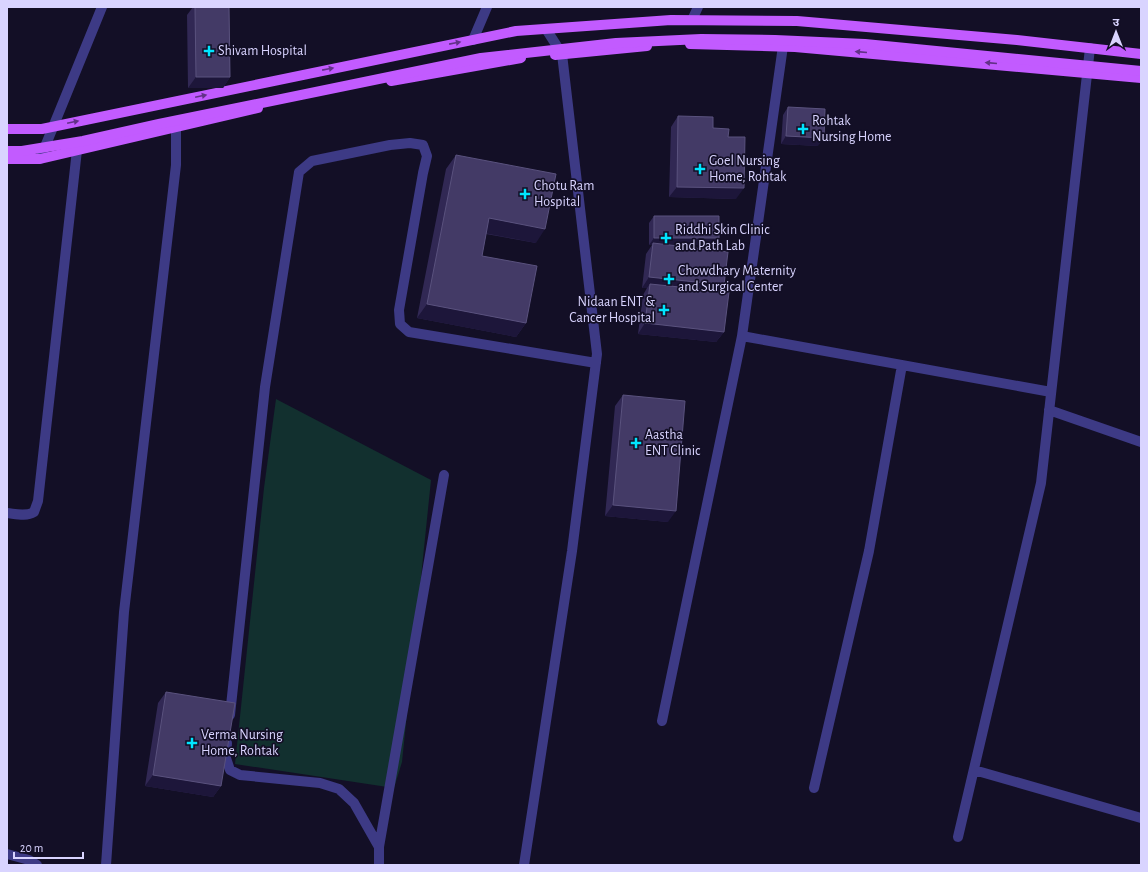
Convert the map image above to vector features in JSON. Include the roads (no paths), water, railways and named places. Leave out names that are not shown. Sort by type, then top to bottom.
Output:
[{"type":"main road","points":[[7,129],[42,129],[54,127],[516,31],[671,20],[797,21],[1017,40],[1141,54]]},
{"type":"main road","points":[[7,151],[22,151],[83,142],[159,124],[481,58],[616,43],[701,39],[775,40],[858,44],[1141,70]]},
{"type":"main road","points":[[7,159],[40,159],[322,94],[521,58],[675,43],[783,46],[1141,78]]},
{"type":"street","points":[[40,159],[102,7]]},
{"type":"street","points":[[473,40],[486,7]]},
{"type":"street","points":[[692,20],[698,7]]},
{"type":"street","points":[[524,865],[572,551],[597,354],[562,54],[546,29]]},
{"type":"street","points":[[662,721],[742,336],[783,46]]},
{"type":"street","points":[[958,837],[1040,483],[1090,48]]},
{"type":"street","points":[[106,865],[124,612],[176,165],[176,127]]},
{"type":"street","points":[[380,847],[354,803],[339,789],[320,783],[240,775],[230,770],[226,758],[265,387],[299,172],[312,161],[390,144],[423,144],[427,156],[399,310],[400,324],[409,332],[596,363]]},
{"type":"street","points":[[7,513],[30,515],[34,512],[38,501],[77,150]]},
{"type":"street","points":[[742,336],[1051,392]]},
{"type":"street","points":[[814,788],[869,551],[902,365]]},
{"type":"street","points":[[1049,410],[1141,442]]},
{"type":"street","points":[[379,865],[380,847],[444,475]]},
{"type":"street","points":[[974,770],[1141,818]]},
{"type":"street","points":[[7,854],[29,860],[37,865]]},
{"type":"place","name":"Shivam Hospital","points":[[209,51]]},
{"type":"place","name":"Rohtak Nursing Home","points":[[803,129]]},
{"type":"place","name":"Goel Nursing Home, Rohtak","points":[[700,169]]},
{"type":"place","name":"Chotu Ram Hospital","points":[[525,194]]},
{"type":"place","name":"Riddhi Skin Clinic and Path Lab","points":[[666,238]]},
{"type":"place","name":"Chowdhary Maternity and Surgical Center","points":[[669,279]]},
{"type":"place","name":"Nidaan ENT & Cancer Hospital","points":[[664,310]]},
{"type":"place","name":"Aastha ENT Clinic","points":[[636,443]]},
{"type":"place","name":"Verma Nursing Home, Rohtak","points":[[192,743]]}]
